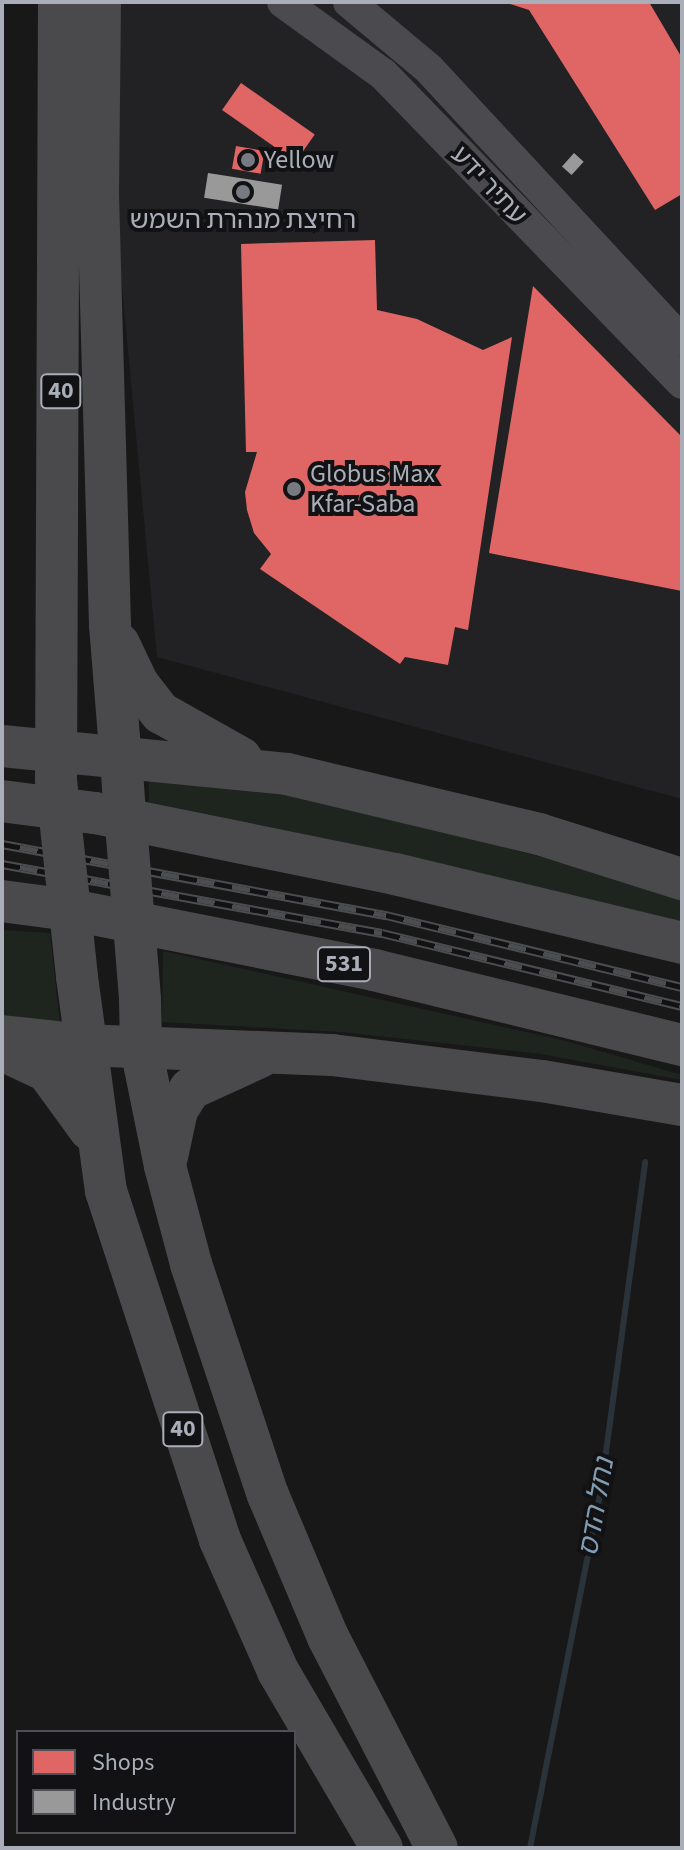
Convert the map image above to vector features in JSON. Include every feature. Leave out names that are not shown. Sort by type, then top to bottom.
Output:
[{"type":"highway","name":"40","points":[[59,2],[60,543],[56,765],[95,1137],[106,1191],[220,1540],[278,1671],[382,1848]]},
{"type":"highway","name":"40","points":[[106,9],[98,195],[110,625],[140,999],[141,1048],[165,1166],[191,1264],[268,1495],[328,1637],[437,1848]]},
{"type":"highway","points":[[2,737],[28,719],[41,698],[60,543]]},
{"type":"highway","points":[[110,625],[138,684],[161,713],[216,747],[287,774],[509,826],[682,879]]},
{"type":"highway","points":[[2,746],[56,765],[122,770],[287,774]]},
{"type":"highway","points":[[2,801],[95,813],[380,870],[682,943]]},
{"type":"highway","name":"531","points":[[2,901],[77,911],[374,970],[682,1045]]},
{"type":"highway","points":[[2,1036],[83,1045],[268,1053],[455,1068],[682,1105]]},
{"type":"highway","points":[[2,1050],[47,1071],[66,1090],[95,1137]]},
{"type":"highway","points":[[165,1166],[177,1110],[190,1089],[268,1053]]},
{"type":"street","name":"עתיר ידע","points":[[283,2],[383,74],[682,383]]},
{"type":"street","name":"עתיר ידע","points":[[349,2],[429,69],[682,341]]},
{"type":"shaded area","points":[[118,2],[682,2],[682,799],[157,657],[119,255]]},
{"type":"shaded area","points":[[149,770],[305,794],[597,872],[682,900],[682,922],[149,803]]},
{"type":"shaded area","points":[[2,930],[50,933],[60,1024],[2,1015]]},
{"type":"shaded area","points":[[163,951],[566,1041],[682,1075],[682,1080],[541,1054],[341,1032],[162,1022]]},
{"type":"building: Shops","points":[[504,2],[649,2],[682,58],[682,194],[655,210],[529,10]]},
{"type":"building: Shops","points":[[241,83],[315,135],[296,162],[222,110]]},
{"type":"building: Shops","name":"Yellow","points":[[236,146],[265,151],[261,174],[232,169]]},
{"type":"building: Shops","points":[[375,240],[377,310],[417,319],[483,350],[512,337],[468,630],[455,627],[448,665],[405,657],[400,664],[260,569],[271,554],[254,533],[247,510],[245,492],[257,452],[246,452],[241,244]]},
{"type":"building: Shops","points":[[533,286],[682,437],[682,591],[489,553]]},
{"type":"building: Industry","points":[[574,153],[584,162],[572,175],[562,166]]},
{"type":"building: Industry","name":"רחיצת מנהרת השמש","points":[[208,173],[282,185],[278,209],[204,198]]},
{"type":"waterway","name":"נחל הדס","points":[[530,1848],[601,1489],[645,1162]]},
{"type":"railway","points":[[2,844],[386,915],[682,987]]},
{"type":"railway","points":[[2,864],[382,933],[682,1006]]},
{"type":"place","name":"Yellow","points":[[248,160]]},
{"type":"place","name":"רחיצת מנהרת השמש","points":[[243,192]]},
{"type":"place","name":"Globus Max Kfar-Saba","points":[[294,489]]}]
